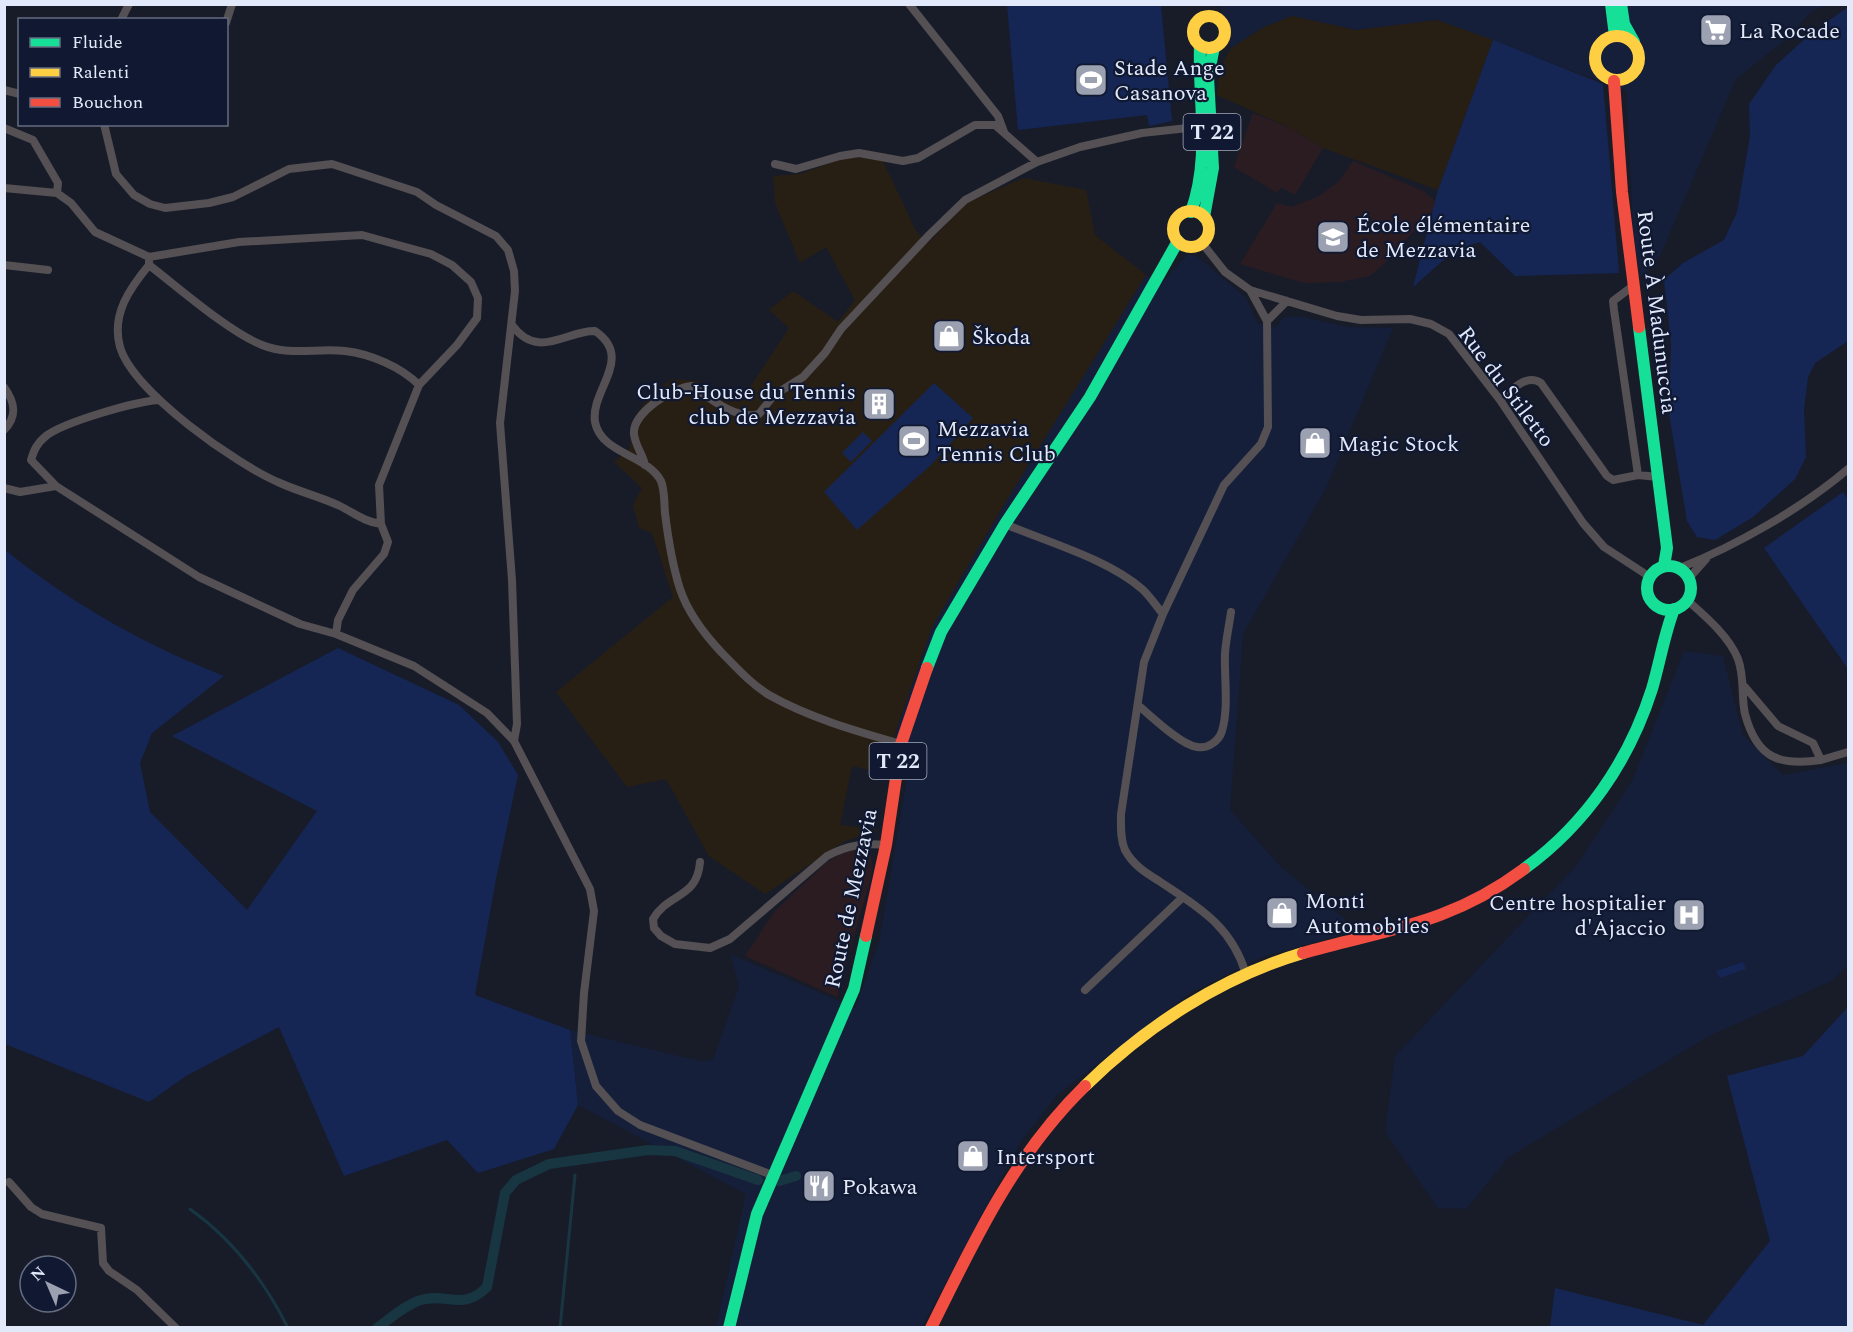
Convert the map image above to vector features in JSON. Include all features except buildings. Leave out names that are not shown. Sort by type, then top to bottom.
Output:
[{"type":"main road","points":[[1611,4],[1615,36]]},
{"type":"main road","points":[[1621,4],[1624,24],[1635,44],[1640,60],[1638,69],[1624,80],[1614,81],[1604,77],[1597,69],[1595,58],[1597,48],[1605,40],[1615,36],[1626,37],[1635,44]]},
{"type":"main road","points":[[1203,9],[1220,20],[1225,29],[1222,42],[1214,47],[1200,45],[1193,31],[1203,9]]},
{"type":"main road","name":"T 22","points":[[1200,45],[1198,69],[1213,168],[1204,217]]},
{"type":"main road","name":"T 22","points":[[1191,212],[1199,195],[1204,166],[1208,77],[1214,47]]},
{"type":"main road","name":"Route À Madunuccia","points":[[1614,81],[1622,192],[1633,286],[1667,548],[1677,570]]},
{"type":"main road","points":[[1191,212],[1204,217],[1209,227],[1202,243],[1192,247],[1178,242],[1174,231],[1176,220],[1191,212]]},
{"type":"main road","name":"Route de Mezzavia","points":[[729,1328],[757,1214],[854,989],[886,845],[901,744],[941,632],[1005,524],[1090,397],[1170,252],[1178,242]]},
{"type":"main road","points":[[931,1328],[1015,1168],[1058,1110],[1093,1077],[1165,1022],[1198,1000],[1246,974],[1296,955],[1422,924],[1459,909],[1501,886],[1531,865],[1587,811],[1612,775],[1652,689],[1666,629],[1674,609],[1687,600],[1691,589],[1677,570],[1650,577],[1648,591],[1650,598],[1661,608],[1666,629]]},
{"type":"main road","points":[[1661,608],[1674,609]]},
{"type":"street","points":[[122,18],[129,4]]},
{"type":"street","points":[[909,4],[998,116],[1006,135]]},
{"type":"street","points":[[775,164],[796,169],[859,153],[903,161],[918,158],[975,125],[995,125],[1037,162]]},
{"type":"street","points":[[105,126],[116,174],[124,186],[150,204],[165,208],[209,204],[233,197],[289,169],[332,164],[417,192],[496,236],[508,250],[514,271],[512,325],[500,423],[512,580],[517,724],[514,741]]},
{"type":"street","points":[[645,465],[635,440],[634,425],[641,415],[671,390],[692,386],[710,399],[744,416],[759,414],[774,395],[803,377],[825,353],[841,329],[928,235],[965,200],[1037,162],[1080,147],[1142,133],[1207,126]]},
{"type":"street","points":[[4,128],[33,141],[58,183],[57,193]]},
{"type":"street","points":[[4,188],[57,193],[71,202],[95,232],[149,261],[223,321],[261,345],[282,351],[344,351],[393,366],[406,372],[419,385]]},
{"type":"street","points":[[336,634],[338,620],[353,590],[384,554],[388,542],[381,524],[379,485],[419,385],[457,345],[477,318],[478,298],[471,282],[452,265],[430,254],[362,235],[239,242],[149,261],[123,300],[117,331],[120,348],[132,370],[158,400],[191,427],[278,482],[339,506],[369,522],[381,524]]},
{"type":"street","name":"Rue du Stiletto","points":[[1202,243],[1225,272],[1250,290],[1337,316],[1361,320],[1410,319],[1431,324],[1449,334],[1500,400],[1583,523],[1604,547],[1650,577]]},
{"type":"street","points":[[4,265],[48,270]]},
{"type":"street","points":[[1633,286],[1613,300],[1638,475]]},
{"type":"street","points":[[1246,974],[1221,926],[1138,867],[1126,852],[1121,839],[1121,814],[1144,662],[1163,614],[1224,485],[1261,444],[1268,427],[1267,321],[1250,290]]},
{"type":"street","points":[[1267,321],[1287,302]]},
{"type":"street","points":[[512,325],[518,333],[532,340],[551,343],[587,331],[595,331],[604,337],[611,359],[608,376],[595,414],[596,425],[615,448],[645,465],[661,481],[669,543],[680,590],[707,638],[749,680],[769,695],[842,727],[901,744]]},
{"type":"street","points":[[1500,400],[1527,379],[1535,379],[1541,382],[1613,480],[1638,475],[1658,477]]},
{"type":"street","points":[[4,387],[10,394],[15,413],[13,422],[4,430]]},
{"type":"street","points":[[158,400],[125,405],[46,436],[34,448],[31,460],[56,486],[199,577],[300,624],[336,634],[414,666],[487,713],[514,741],[590,889],[594,911],[581,1041],[585,1061],[596,1086],[618,1111],[640,1125],[767,1173],[771,1178]]},
{"type":"street","points":[[1677,570],[1708,557],[1814,496],[1848,469]]},
{"type":"street","points":[[4,488],[20,492],[56,486]]},
{"type":"street","points":[[1005,524],[1093,561],[1123,577],[1140,588],[1163,614]]},
{"type":"street","points":[[1677,570],[1708,557]]},
{"type":"street","points":[[1687,600],[1724,637],[1738,658],[1745,687],[1745,713],[1764,750],[1779,761],[1798,763],[1821,760],[1848,752]]},
{"type":"street","points":[[1138,705],[1186,743],[1196,748],[1206,747],[1217,741],[1222,732],[1224,718],[1225,650],[1231,612]]},
{"type":"street","points":[[1745,687],[1778,726],[1813,743],[1821,760]]},
{"type":"street","points":[[700,862],[699,879],[692,888],[659,909],[653,919],[654,928],[661,936],[675,944],[710,948],[730,939],[827,856],[861,843],[886,845]]},
{"type":"street","points":[[1085,990],[1183,897]]},
{"type":"street","points":[[9,1182],[31,1207],[42,1214],[101,1228],[103,1263],[109,1271],[137,1290],[176,1328]]},
{"type":"shaded area","name":"Stade Ange Casanova","points":[[1007,5],[1161,5],[1172,121],[1149,126],[1147,115],[1018,130]]},
{"type":"shaded area","points":[[1220,5],[1827,5],[1812,11],[1784,41],[1736,79],[1661,254],[1641,277],[1634,243],[1626,91],[1437,20],[1356,30],[1292,16],[1264,27],[1231,48]]},
{"type":"shaded area","points":[[1848,7],[1848,341],[1815,363],[1808,377],[1804,410],[1806,457],[1795,479],[1753,517],[1715,540],[1697,537],[1687,521],[1669,414],[1671,341],[1664,280],[1683,263],[1724,240],[1737,212],[1750,136],[1749,104],[1776,65],[1808,36]]},
{"type":"shaded area","points":[[1292,16],[1356,30],[1437,20],[1493,40],[1438,190],[1323,148],[1292,129],[1217,95],[1220,68],[1231,48],[1264,27]]},
{"type":"shaded area","points":[[1493,40],[1603,84],[1619,273],[1515,276],[1480,242],[1456,249],[1413,287],[1438,190]]},
{"type":"shaded area","points":[[1253,113],[1292,129],[1323,148],[1295,195],[1281,187],[1277,193],[1234,167]]},
{"type":"shaded area","points":[[850,156],[883,161],[915,229],[927,244],[968,202],[1024,178],[1086,190],[1095,235],[1146,275],[1008,498],[932,627],[896,731],[887,774],[852,766],[840,825],[879,830],[845,841],[765,894],[709,856],[666,779],[627,787],[556,692],[673,597],[652,533],[639,528],[633,505],[642,488],[614,462],[630,448],[631,423],[644,403],[671,379],[699,381],[715,395],[740,402],[789,328],[769,310],[793,291],[838,322],[855,300],[826,247],[800,263],[775,203],[773,176],[800,174]]},
{"type":"shaded area","name":"École élémentaire de Mezzavia","points":[[1353,161],[1423,191],[1435,201],[1434,209],[1383,265],[1370,276],[1340,282],[1304,283],[1240,264],[1277,203],[1291,207],[1319,196],[1338,182]]},
{"type":"shaded area","points":[[1188,254],[1198,257],[1246,298],[1257,323],[1276,327],[1284,317],[1297,316],[1348,327],[1393,328],[1326,488],[1243,634],[1230,810],[1281,867],[1358,930],[1262,957],[1190,993],[1057,1095],[1020,1143],[922,1327],[716,1327],[746,1194],[578,1105],[570,1030],[700,1061],[713,1060],[739,986],[730,954],[855,1008],[879,942],[907,778],[887,774],[896,731],[932,627],[1008,498],[1146,275],[1161,284]]},
{"type":"shaded area","name":"Mezzavia Tennis Club","points":[[934,383],[973,418],[931,465],[857,530],[824,492]]},
{"type":"shaded area","points":[[863,432],[872,441],[851,462],[842,453]]},
{"type":"shaded area","points":[[1843,492],[1848,500],[1848,669],[1764,548]]},
{"type":"shaded area","points":[[4,549],[55,587],[109,621],[166,651],[224,676],[152,733],[140,763],[150,812],[247,910],[317,811],[172,736],[338,648],[459,705],[498,742],[518,775],[475,995],[570,1030],[578,1105],[554,1149],[478,1173],[447,1140],[344,1176],[279,1027],[186,1076],[149,1102],[5,1044]]},
{"type":"shaded area","name":"Centre hospitalier d'Ajaccio","points":[[1684,651],[1723,656],[1743,735],[1783,775],[1848,763],[1848,965],[1833,980],[1707,1037],[1509,1157],[1466,1209],[1438,1208],[1385,1132],[1395,1056],[1577,865],[1632,781]]},
{"type":"shaded area","points":[[861,849],[871,855],[872,873],[837,997],[745,956],[774,912],[825,864],[843,852]]},
{"type":"shaded area","points":[[1743,962],[1746,969],[1720,978],[1716,971]]},
{"type":"shaded area","points":[[1848,1007],[1848,1327],[1550,1327],[1555,1288],[1703,1325],[1770,1241],[1727,1076],[1803,1056]]},
{"type":"waterway","points":[[377,1328],[415,1302],[430,1298],[462,1300],[478,1294],[487,1287],[505,1193],[516,1180],[549,1164],[648,1150],[675,1151],[758,1180]]},
{"type":"waterway","points":[[560,1328],[575,1175]]},
{"type":"waterway","points":[[779,1181],[796,1176]]},
{"type":"waterway","points":[[190,1209],[220,1234],[246,1262],[269,1294],[288,1328]]},
{"type":"traffic: fast","points":[[1611,4],[1615,36]]},
{"type":"traffic: fast","points":[[1621,4],[1624,24],[1634,42]]},
{"type":"traffic: fast","points":[[1191,212],[1201,171],[1200,45]]},
{"type":"traffic: fast","points":[[1204,217],[1213,168],[1208,77],[1214,47]]},
{"type":"traffic: fast","points":[[927,668],[941,632],[1005,524],[1090,397],[1178,241]]},
{"type":"traffic: fast","points":[[1639,327],[1667,548],[1664,566]]},
{"type":"traffic: fast","points":[[1669,566],[1684,573],[1691,588],[1684,603],[1669,610],[1654,603],[1647,588],[1654,573],[1669,566]]},
{"type":"traffic: fast","points":[[1524,869],[1567,832],[1586,811],[1618,766],[1652,689],[1674,609]]},
{"type":"traffic: fast","points":[[729,1328],[757,1214],[854,989],[866,936]]},
{"type":"traffic: slow","points":[[1209,16],[1220,21],[1225,32],[1220,43],[1209,48],[1198,43],[1193,32],[1198,21],[1209,16]]},
{"type":"traffic: slow","points":[[1617,36],[1626,37],[1633,42],[1638,49],[1639,58],[1638,67],[1633,74],[1626,79],[1617,80],[1608,79],[1601,74],[1596,67],[1595,58],[1596,49],[1601,42],[1608,37],[1617,36]]},
{"type":"traffic: slow","points":[[1191,211],[1203,217],[1209,229],[1203,241],[1191,247],[1179,241],[1173,229],[1179,217],[1191,211]]},
{"type":"traffic: slow","points":[[1085,1086],[1133,1044],[1186,1006],[1243,976],[1303,953]]},
{"type":"traffic: jam","points":[[1614,81],[1622,192],[1639,327]]},
{"type":"traffic: jam","points":[[866,936],[886,845],[901,744],[927,668]]},
{"type":"traffic: jam","points":[[1303,953],[1418,923],[1470,902],[1524,869]]},
{"type":"traffic: jam","points":[[931,1328],[980,1231],[1016,1170],[1037,1141],[1085,1086]]},
{"type":"place","name":"La Rocade","points":[[1716,30]]},
{"type":"place","name":"Stade Ange Casanova","points":[[1091,80]]},
{"type":"place","name":"École élémentaire de Mezzavia","points":[[1333,237]]},
{"type":"place","name":"Škoda","points":[[949,336]]},
{"type":"place","name":"Club-House du Tennis club de Mezzavia","points":[[879,404]]},
{"type":"place","name":"Mezzavia Tennis Club","points":[[914,441]]},
{"type":"place","name":"Magic Stock","points":[[1315,443]]},
{"type":"place","name":"Monti Automobiles","points":[[1282,913]]},
{"type":"place","name":"Centre hospitalier d'Ajaccio","points":[[1689,915]]},
{"type":"place","name":"Intersport","points":[[973,1156]]},
{"type":"place","name":"Pokawa","points":[[819,1186]]}]
